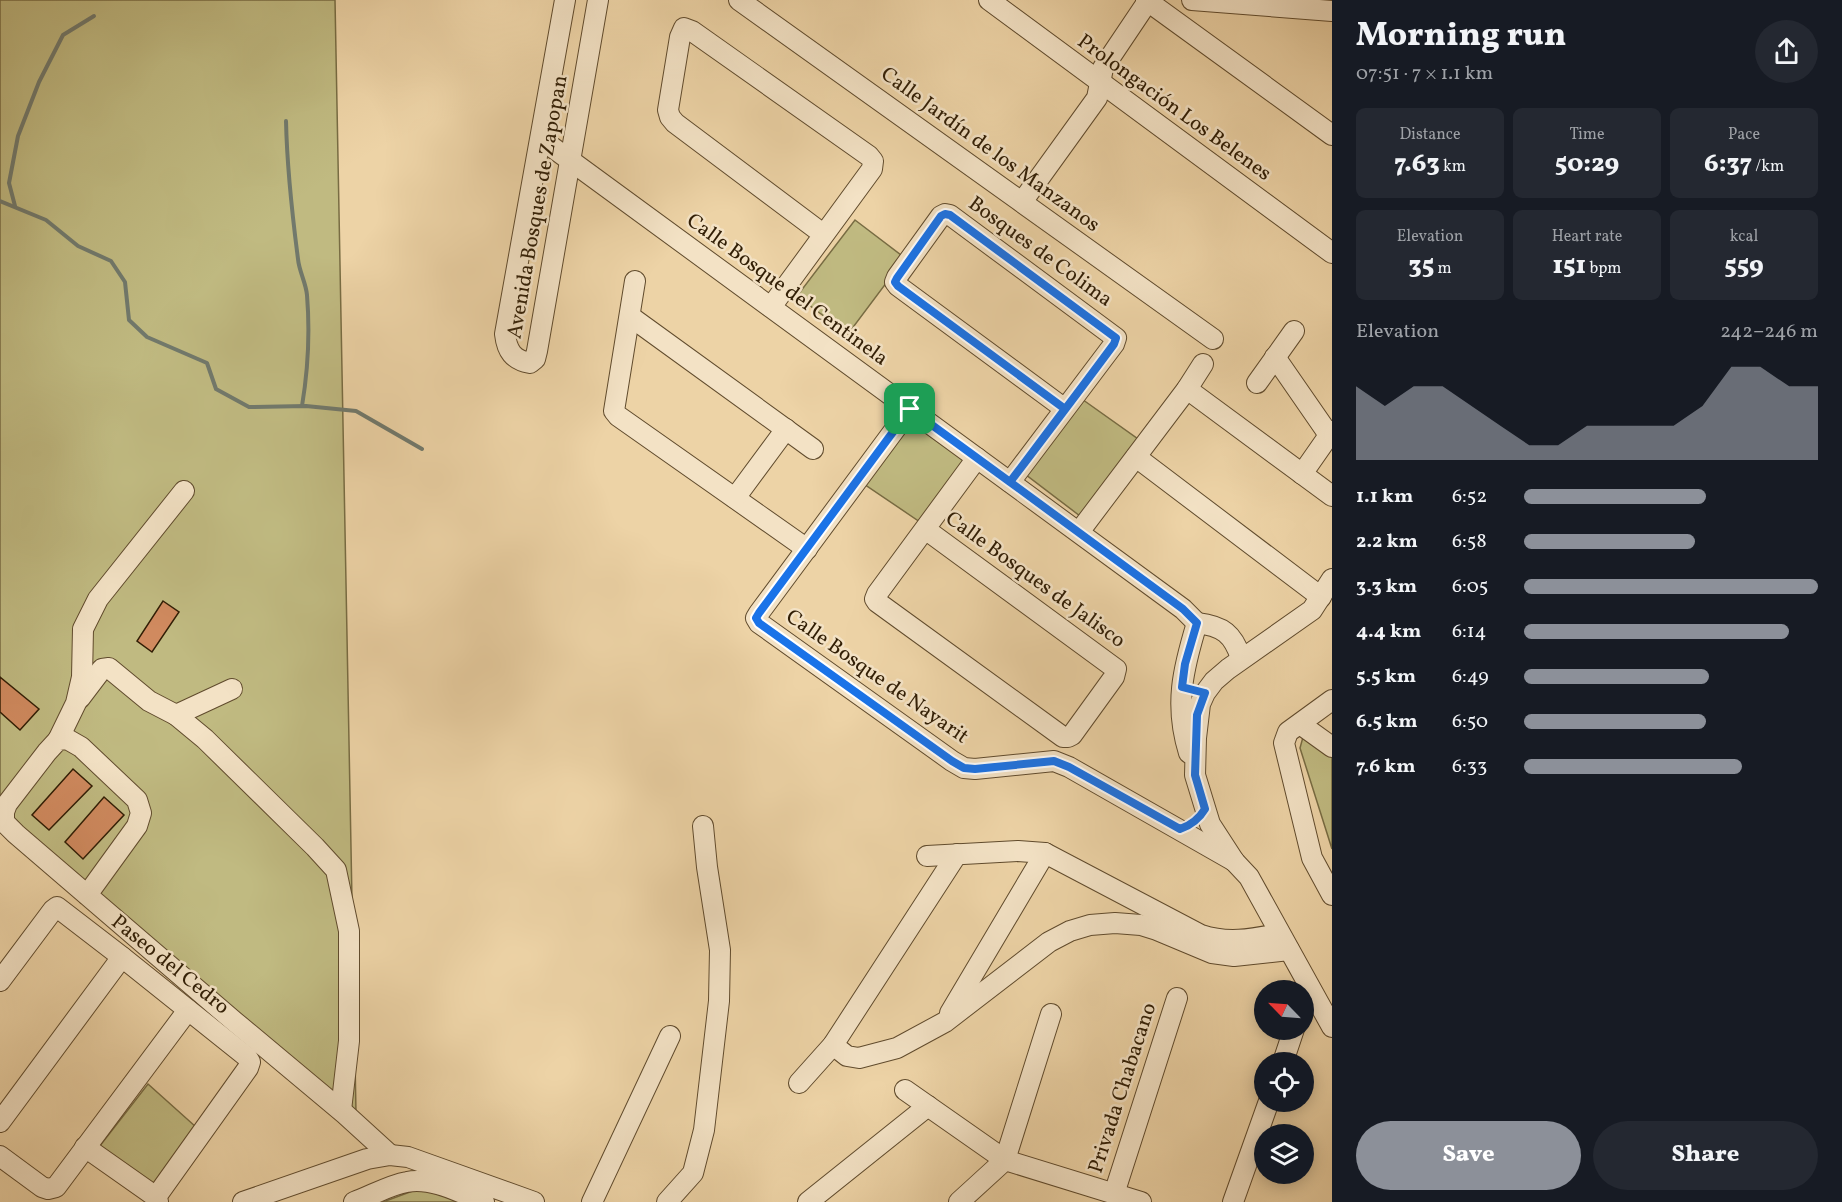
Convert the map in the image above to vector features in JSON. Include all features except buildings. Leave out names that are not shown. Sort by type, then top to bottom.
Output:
[{"type":"street","name":"Avenida Bosques de Zapopan","points":[[565,0],[505,334],[506,345],[512,355],[521,361],[530,363],[535,359],[537,351],[598,0]]},
{"type":"street","name":"Prolongación Los Belenes","points":[[989,0],[1332,253]]},
{"type":"street","points":[[1022,202],[1097,98],[1103,68],[1148,0],[1332,135]]},
{"type":"street","points":[[1192,0],[1332,10]]},
{"type":"street","name":"Calle Jardín de los Manzanos","points":[[742,1],[1213,339]]},
{"type":"street","points":[[771,307],[872,169],[873,161],[692,31],[684,28],[680,37],[668,110],[670,117],[823,234]]},
{"type":"street","name":"Calle Bosque del Centinela","points":[[541,139],[1079,532],[1183,609],[1197,623]]},
{"type":"street","name":"Bosques de Colima","points":[[950,215],[1116,338],[1114,344],[1065,409],[895,282],[941,216],[950,215]]},
{"type":"street","points":[[635,281],[614,411],[807,549],[910,409]]},
{"type":"street","points":[[631,317],[813,449]]},
{"type":"street","points":[[1257,383],[1294,331]]},
{"type":"street","points":[[1275,357],[1330,433],[1302,474]]},
{"type":"street","points":[[1079,532],[1187,389],[1203,364]]},
{"type":"street","points":[[1187,389],[1332,496]]},
{"type":"street","points":[[1010,482],[1065,409]]},
{"type":"street","points":[[735,498],[786,429]]},
{"type":"street","points":[[1136,457],[1321,597]]},
{"type":"street","name":"Calle Bosques de Jalisco","points":[[925,529],[1116,669],[1114,677],[1072,735],[1062,737],[875,599],[876,594],[977,458]]},
{"type":"street","points":[[76,703],[82,676],[83,628],[98,599],[184,491]]},
{"type":"street","name":"Calle Bosque de Nayarit","points":[[807,549],[759,613],[756,618],[759,623],[964,768],[975,769],[1054,761],[1069,767],[1234,861]]},
{"type":"street","points":[[1195,775],[1197,715],[1205,693],[1214,681],[1241,658],[1312,610],[1332,579]]},
{"type":"street","points":[[1241,658],[1236,643],[1225,632],[1211,625],[1197,623],[1185,664],[1182,687],[1181,715],[1185,740],[1210,824],[1234,861],[1249,876],[1284,942],[1301,980]]},
{"type":"street","points":[[341,1110],[349,1041],[349,931],[336,870],[205,739],[176,715],[149,701],[109,668],[102,669],[76,703],[58,740],[46,752],[2,811],[4,822],[226,1015],[341,1110],[399,1156],[534,1202]]},
{"type":"street","points":[[1182,687],[1205,693]]},
{"type":"street","points":[[176,715],[232,689]]},
{"type":"street","points":[[1332,700],[1288,732],[1284,744],[1312,858],[1332,895]]},
{"type":"street","points":[[1300,724],[1332,747]]},
{"type":"street","points":[[58,740],[68,739],[81,747],[137,800],[141,813],[137,826],[87,895]]},
{"type":"street","points":[[1180,829],[1190,826],[1205,809]]},
{"type":"street","points":[[667,1202],[693,1173],[704,1130],[718,1001],[720,950],[703,826]]},
{"type":"street","points":[[927,856],[1045,853],[1145,916],[1157,930],[1212,953],[1234,956],[1284,942]]},
{"type":"street","points":[[945,1022],[1045,853]]},
{"type":"street","points":[[799,1083],[834,1045],[957,854]]},
{"type":"street","name":"Paseo del Cedro","points":[[0,981],[57,907],[247,1057],[250,1062],[248,1068],[157,1199]]},
{"type":"street","points":[[834,1045],[847,1056],[859,1058],[897,1048],[945,1022],[1049,942],[1070,931],[1090,925],[1115,923],[1145,916]]},
{"type":"street","points":[[0,1122],[122,957]]},
{"type":"street","name":"Privada Chabacano","points":[[1114,1194],[1177,998]]},
{"type":"street","points":[[1314,1003],[1332,1027]]},
{"type":"street","points":[[0,1156],[42,1187],[48,1189],[56,1187],[188,1010]]},
{"type":"street","points":[[959,1202],[1005,1160],[1051,1014]]},
{"type":"street","points":[[592,1202],[670,1036]]},
{"type":"street","points":[[905,1090],[1005,1160],[1141,1202]]},
{"type":"street","points":[[808,1202],[928,1106]]},
{"type":"street","points":[[1233,1202],[1265,1112]]},
{"type":"street","points":[[85,1147],[157,1199]]},
{"type":"street","points":[[399,1156],[406,1182]]},
{"type":"street","points":[[243,1202],[292,1194],[367,1159],[399,1156]]},
{"type":"street","points":[[354,1202],[406,1182],[418,1181],[484,1202]]},
{"type":"shaded area","points":[[0,0],[335,0],[356,1113],[0,819]]},
{"type":"shaded area","points":[[855,220],[905,258],[848,334],[797,296]]},
{"type":"shaded area","points":[[1079,397],[1138,439],[1080,516],[1021,471]]},
{"type":"shaded area","points":[[907,420],[965,461],[920,522],[861,482]]},
{"type":"shaded area","points":[[1303,737],[1332,753],[1332,849],[1300,748]]},
{"type":"shaded area","points":[[148,1084],[196,1127],[152,1187],[99,1147]]},
{"type":"shaded area","points":[[426,1186],[455,1201],[383,1202]]},
{"type":"waterway","points":[[15,206],[9,183],[18,136],[39,82],[63,35],[94,16]]},
{"type":"waterway","points":[[286,121],[294,225],[308,309],[308,351],[302,406]]},
{"type":"waterway","points":[[0,201],[46,220],[78,246],[111,261],[125,282],[129,320],[147,337],[207,363],[216,389],[249,407],[306,406],[356,411],[422,449]]},
{"type":"route","points":[[910,409],[759,613],[756,618],[759,623],[964,768],[975,769],[1054,761],[1069,767],[1180,829],[1190,826],[1205,809],[1195,775],[1197,715],[1205,693],[1182,687],[1185,664],[1197,623],[1183,609],[1010,482],[1065,409],[895,282],[941,216],[950,215],[1116,338],[1114,344],[1010,482],[910,409]]}]
